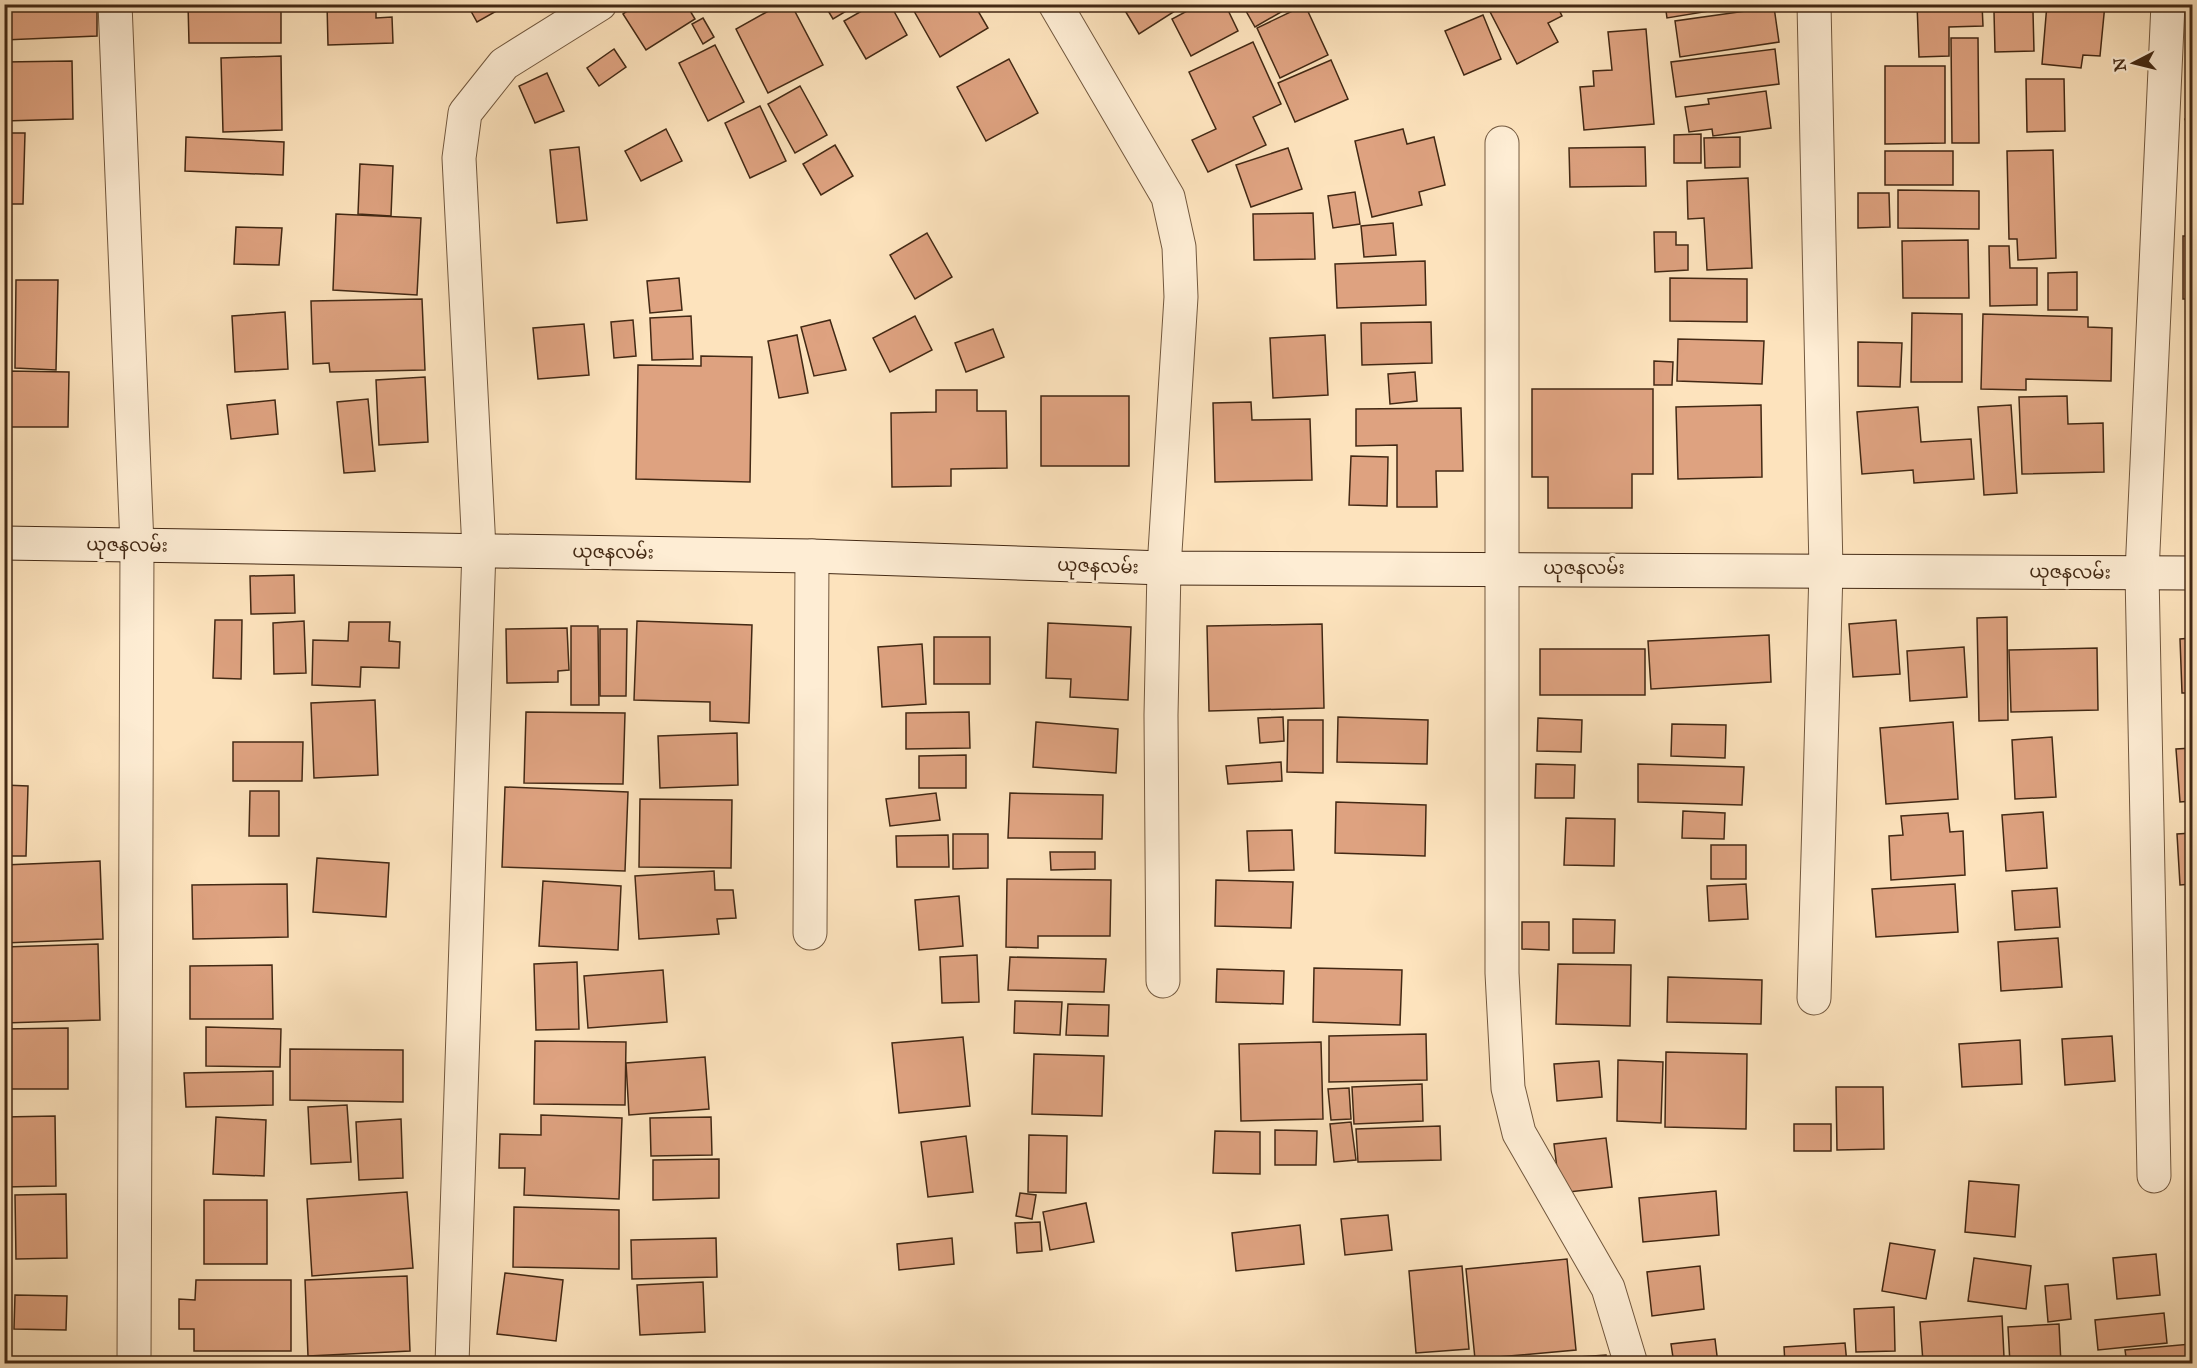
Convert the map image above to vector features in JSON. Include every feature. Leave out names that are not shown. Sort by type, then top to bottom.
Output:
[{"type":"street","points":[[115,4],[137,545],[134,1364]]},
{"type":"street","points":[[452,1364],[478,549],[459,158],[465,113],[504,64],[600,4]]},
{"type":"street","points":[[1055,4],[1168,197],[1179,247],[1181,297],[1164,568],[1161,715],[1163,981]]},
{"type":"street","points":[[1814,4],[1826,570],[1814,998]]},
{"type":"street","points":[[2154,1176],[2142,573],[2168,4]]},
{"type":"street","points":[[1502,143],[1502,973],[1508,1088],[1519,1133],[1608,1288],[1631,1364]]},
{"type":"street","name":"ယုဇနလမ်း","points":[[4,543],[812,556],[1164,568],[2193,573]]},
{"type":"street","points":[[810,933],[812,556]]},
{"type":"building","points":[[4,4],[97,4],[97,36],[4,40]]},
{"type":"building","points":[[188,4],[281,4],[281,43],[189,43]]},
{"type":"building","points":[[327,4],[376,4],[376,18],[392,17],[393,43],[328,45]]},
{"type":"building","points":[[467,4],[509,4],[477,22]]},
{"type":"building","points":[[638,4],[686,4],[695,19],[646,50],[623,14]]},
{"type":"building","points":[[723,4],[740,4],[727,11]]},
{"type":"building","points":[[781,4],[791,4],[823,65],[768,93],[736,29]]},
{"type":"building","points":[[824,4],[858,4],[833,19]]},
{"type":"building","points":[[874,4],[890,4],[907,35],[866,59],[844,21]]},
{"type":"building","points":[[910,4],[974,4],[988,28],[940,57]]},
{"type":"building","points":[[1121,4],[1186,4],[1139,34]]},
{"type":"building","points":[[1200,4],[1225,4],[1238,31],[1191,56],[1172,19]]},
{"type":"building","points":[[1242,4],[1295,4],[1255,27]]},
{"type":"building","points":[[1486,4],[1556,4],[1562,16],[1548,23],[1558,42],[1517,64]]},
{"type":"building","points":[[1665,4],[1727,4],[1728,8],[1667,18]]},
{"type":"building","points":[[1917,4],[1982,4],[1983,26],[1949,27],[1949,56],[1919,57]]},
{"type":"building","points":[[2047,4],[2105,4],[2100,56],[2083,55],[2081,68],[2042,64]]},
{"type":"building","points":[[1305,5],[1328,55],[1280,78],[1257,28]]},
{"type":"building","points":[[1774,7],[1779,42],[1680,57],[1675,21]]},
{"type":"building","points":[[1994,12],[2033,12],[2034,51],[1995,52]]},
{"type":"building","points":[[1483,15],[1501,59],[1464,75],[1445,31]]},
{"type":"building","points":[[703,18],[714,37],[703,44],[692,24]]},
{"type":"building","points":[[1646,29],[1654,124],[1584,130],[1580,87],[1594,86],[1593,71],[1612,70],[1608,32]]},
{"type":"building","points":[[1951,38],[1978,38],[1979,143],[1952,143]]},
{"type":"building","points":[[1253,42],[1281,104],[1253,117],[1266,145],[1208,172],[1192,140],[1216,129],[1189,72]]},
{"type":"building","points":[[715,45],[744,102],[708,121],[679,63]]},
{"type":"building","points":[[614,49],[626,67],[599,86],[587,68]]},
{"type":"building","points":[[1775,49],[1779,84],[1676,97],[1671,62]]},
{"type":"building","points":[[281,56],[282,130],[223,132],[221,58]]},
{"type":"building","points":[[1009,59],[1038,113],[986,141],[957,87]]},
{"type":"building","points":[[1331,60],[1348,99],[1295,122],[1278,83]]},
{"type":"building","points":[[72,61],[73,119],[4,121],[4,62]]},
{"type":"building","points":[[1885,66],[1945,66],[1945,143],[1885,144]]},
{"type":"building","points":[[547,73],[564,111],[535,123],[519,86]]},
{"type":"building","points":[[2026,79],[2064,79],[2065,131],[2027,132]]},
{"type":"building","points":[[800,86],[827,135],[795,153],[768,104]]},
{"type":"building","points":[[1766,91],[1771,128],[1713,136],[1712,129],[1689,132],[1685,107],[1709,104],[1708,99]]},
{"type":"building","points":[[760,106],[786,161],[750,178],[725,123]]},
{"type":"building","points":[[2192,115],[2192,135],[2185,119]]},
{"type":"building","points":[[666,129],[682,161],[641,181],[625,151]]},
{"type":"building","points":[[1403,129],[1407,144],[1434,137],[1445,185],[1419,192],[1422,205],[1372,217],[1355,141]]},
{"type":"building","points":[[4,133],[25,133],[23,204],[4,204]]},
{"type":"building","points":[[1701,134],[1701,163],[1674,163],[1674,135]]},
{"type":"building","points":[[186,137],[284,142],[283,175],[185,171]]},
{"type":"building","points":[[1740,137],[1740,167],[1705,168],[1704,138]]},
{"type":"building","points":[[835,145],[853,176],[821,195],[803,164]]},
{"type":"building","points":[[579,147],[587,220],[557,223],[550,150]]},
{"type":"building","points":[[1645,147],[1646,186],[1570,187],[1569,148]]},
{"type":"building","points":[[1288,148],[1302,189],[1251,207],[1236,165]]},
{"type":"building","points":[[2053,150],[2056,258],[2018,260],[2017,239],[2009,239],[2007,151]]},
{"type":"building","points":[[1885,151],[1953,151],[1953,185],[1885,185]]},
{"type":"building","points":[[360,164],[393,166],[391,216],[358,214]]},
{"type":"building","points":[[1748,178],[1752,268],[1707,270],[1704,218],[1688,219],[1687,181]]},
{"type":"building","points":[[1898,190],[1979,191],[1979,229],[1898,228]]},
{"type":"building","points":[[1355,192],[1360,224],[1333,228],[1328,196]]},
{"type":"building","points":[[1858,193],[1889,193],[1890,227],[1858,228]]},
{"type":"building","points":[[1313,213],[1315,259],[1254,260],[1253,214]]},
{"type":"building","points":[[336,214],[421,218],[417,295],[333,290]]},
{"type":"building","points":[[1393,223],[1396,255],[1364,257],[1361,226]]},
{"type":"building","points":[[236,227],[282,228],[279,265],[234,264]]},
{"type":"building","points":[[1654,232],[1676,232],[1676,245],[1688,245],[1688,270],[1655,272]]},
{"type":"building","points":[[927,233],[952,277],[915,299],[890,255]]},
{"type":"building","points":[[2183,236],[2192,236],[2192,299],[2183,299]]},
{"type":"building","points":[[1968,240],[1969,298],[1903,298],[1902,241]]},
{"type":"building","points":[[1989,246],[2009,246],[2010,268],[2037,268],[2037,305],[1990,306]]},
{"type":"building","points":[[1425,261],[1426,305],[1337,308],[1335,264]]},
{"type":"building","points":[[2077,272],[2077,310],[2048,310],[2048,273]]},
{"type":"building","points":[[679,278],[682,310],[650,313],[647,281]]},
{"type":"building","points":[[1670,278],[1747,279],[1747,322],[1670,321]]},
{"type":"building","points":[[16,280],[58,280],[56,370],[15,368]]},
{"type":"building","points":[[422,299],[425,370],[330,372],[329,363],[313,364],[311,301]]},
{"type":"building","points":[[285,312],[288,369],[235,372],[232,316]]},
{"type":"building","points":[[1912,313],[1962,314],[1962,382],[1911,382]]},
{"type":"building","points":[[1983,314],[2088,317],[2088,327],[2112,328],[2111,381],[2026,379],[2026,390],[1981,389]]},
{"type":"building","points":[[691,316],[693,359],[652,360],[650,318]]},
{"type":"building","points":[[915,316],[932,350],[890,372],[873,338]]},
{"type":"building","points":[[633,320],[636,356],[614,358],[611,322]]},
{"type":"building","points":[[830,320],[846,370],[814,376],[801,327]]},
{"type":"building","points":[[1431,322],[1432,363],[1362,365],[1361,323]]},
{"type":"building","points":[[584,324],[589,375],[538,379],[533,328]]},
{"type":"building","points":[[993,329],[1004,357],[966,372],[955,343]]},
{"type":"building","points":[[797,335],[808,393],[779,398],[768,341]]},
{"type":"building","points":[[1325,335],[1328,395],[1273,398],[1270,338]]},
{"type":"building","points":[[1678,339],[1764,341],[1762,384],[1677,381]]},
{"type":"building","points":[[1858,342],[1902,343],[1900,387],[1858,386]]},
{"type":"building","points":[[701,356],[752,357],[750,482],[636,479],[638,365],[701,366]]},
{"type":"building","points":[[1654,361],[1673,362],[1672,385],[1654,385]]},
{"type":"building","points":[[8,371],[69,372],[68,427],[7,427]]},
{"type":"building","points":[[1415,372],[1417,401],[1390,404],[1388,374]]},
{"type":"building","points":[[425,377],[428,442],[379,445],[376,380]]},
{"type":"building","points":[[1532,389],[1653,389],[1653,474],[1632,474],[1632,508],[1548,508],[1548,477],[1532,477]]},
{"type":"building","points":[[936,390],[977,390],[977,411],[1006,411],[1007,468],[951,469],[951,486],[892,487],[891,413],[936,412]]},
{"type":"building","points":[[1041,396],[1129,396],[1129,466],[1041,466]]},
{"type":"building","points":[[2067,396],[2068,424],[2103,423],[2104,472],[2022,474],[2019,397]]},
{"type":"building","points":[[368,399],[375,471],[344,473],[337,402]]},
{"type":"building","points":[[275,400],[278,434],[231,439],[227,405]]},
{"type":"building","points":[[1251,402],[1252,420],[1310,419],[1312,480],[1215,482],[1213,403]]},
{"type":"building","points":[[1761,405],[1762,477],[1678,479],[1676,407]]},
{"type":"building","points":[[2011,405],[2017,493],[1984,495],[1978,407]]},
{"type":"building","points":[[1918,407],[1921,442],[1971,439],[1974,479],[1914,483],[1913,470],[1862,474],[1857,412]]},
{"type":"building","points":[[1461,408],[1463,471],[1436,471],[1437,507],[1397,507],[1397,445],[1356,446],[1356,409]]},
{"type":"building","points":[[1351,456],[1388,457],[1387,506],[1349,505]]},
{"type":"building","points":[[294,575],[295,613],[251,614],[250,576]]},
{"type":"building","points":[[2007,617],[2008,720],[1979,721],[1977,618]]},
{"type":"building","points":[[215,620],[242,620],[241,679],[213,678]]},
{"type":"building","points":[[1896,620],[1900,674],[1853,677],[1849,624]]},
{"type":"building","points":[[304,621],[306,673],[274,674],[273,623]]},
{"type":"building","points":[[637,621],[752,625],[749,723],[710,721],[710,702],[634,700]]},
{"type":"building","points":[[349,622],[390,622],[389,641],[400,642],[399,668],[361,667],[360,687],[312,685],[313,640],[348,641]]},
{"type":"building","points":[[1048,623],[1131,627],[1128,700],[1070,697],[1071,679],[1046,678]]},
{"type":"building","points":[[1322,624],[1324,708],[1209,711],[1207,626]]},
{"type":"building","points":[[571,626],[598,626],[599,705],[571,705]]},
{"type":"building","points":[[567,628],[569,670],[558,671],[558,682],[507,683],[506,629]]},
{"type":"building","points":[[600,629],[627,629],[626,696],[600,696]]},
{"type":"building","points":[[1769,635],[1771,682],[1651,689],[1648,641]]},
{"type":"building","points":[[934,637],[990,637],[990,684],[934,684]]},
{"type":"building","points":[[2192,638],[2192,693],[2182,693],[2180,639]]},
{"type":"building","points":[[922,644],[926,704],[882,707],[878,647]]},
{"type":"building","points":[[1964,647],[1967,697],[1910,701],[1907,651]]},
{"type":"building","points":[[2097,648],[2098,710],[2011,712],[2009,650]]},
{"type":"building","points":[[1540,649],[1645,649],[1645,695],[1540,695]]},
{"type":"building","points":[[375,700],[378,775],[314,778],[311,703]]},
{"type":"building","points":[[526,712],[625,713],[623,784],[524,783]]},
{"type":"building","points":[[969,712],[970,748],[906,749],[906,713]]},
{"type":"building","points":[[1283,717],[1284,741],[1260,743],[1258,718]]},
{"type":"building","points":[[1338,717],[1428,720],[1427,764],[1337,762]]},
{"type":"building","points":[[1538,718],[1582,720],[1581,752],[1537,751]]},
{"type":"building","points":[[1288,720],[1323,720],[1323,773],[1287,772]]},
{"type":"building","points":[[1036,722],[1118,729],[1116,773],[1033,767]]},
{"type":"building","points":[[1953,722],[1958,799],[1886,804],[1880,728]]},
{"type":"building","points":[[1672,724],[1726,725],[1725,758],[1671,756]]},
{"type":"building","points":[[737,733],[738,785],[660,788],[658,736]]},
{"type":"building","points":[[2052,737],[2056,797],[2015,799],[2012,740]]},
{"type":"building","points":[[233,742],[303,742],[302,781],[233,781]]},
{"type":"building","points":[[2192,748],[2192,801],[2180,802],[2176,749]]},
{"type":"building","points":[[966,755],[966,788],[919,788],[919,756]]},
{"type":"building","points":[[1281,762],[1282,781],[1228,784],[1226,766]]},
{"type":"building","points":[[1536,764],[1575,765],[1574,798],[1535,798]]},
{"type":"building","points":[[1638,764],[1744,767],[1742,805],[1638,802]]},
{"type":"building","points":[[4,785],[28,786],[26,856],[4,856]]},
{"type":"building","points":[[505,787],[628,792],[625,871],[502,867]]},
{"type":"building","points":[[250,791],[279,791],[279,836],[249,836]]},
{"type":"building","points":[[936,793],[940,820],[890,826],[886,799]]},
{"type":"building","points":[[1010,793],[1103,795],[1102,839],[1008,838]]},
{"type":"building","points":[[640,799],[732,800],[731,868],[639,867]]},
{"type":"building","points":[[1336,802],[1426,805],[1425,856],[1335,853]]},
{"type":"building","points":[[1683,811],[1725,813],[1724,839],[1682,838]]},
{"type":"building","points":[[2043,812],[2047,868],[2006,871],[2002,815]]},
{"type":"building","points":[[1948,813],[1950,832],[1963,831],[1965,875],[1891,880],[1889,836],[1903,835],[1901,816]]},
{"type":"building","points":[[1566,818],[1615,819],[1614,866],[1564,865]]},
{"type":"building","points":[[1292,830],[1294,870],[1249,871],[1247,831]]},
{"type":"building","points":[[2192,833],[2192,884],[2180,885],[2177,834]]},
{"type":"building","points":[[953,834],[988,834],[988,868],[953,869]]},
{"type":"building","points":[[948,835],[949,867],[897,867],[896,836]]},
{"type":"building","points":[[1711,845],[1746,845],[1746,879],[1711,879]]},
{"type":"building","points":[[1050,852],[1095,852],[1095,869],[1051,870]]},
{"type":"building","points":[[317,858],[389,863],[386,917],[313,912]]},
{"type":"building","points":[[100,861],[103,939],[4,943],[4,865]]},
{"type":"building","points":[[714,871],[715,890],[733,890],[736,918],[717,919],[719,934],[639,939],[635,876]]},
{"type":"building","points":[[1007,879],[1111,880],[1110,936],[1038,936],[1038,948],[1006,947]]},
{"type":"building","points":[[1216,880],[1293,882],[1291,928],[1215,926]]},
{"type":"building","points":[[543,881],[621,886],[618,950],[539,946]]},
{"type":"building","points":[[287,884],[288,937],[193,939],[192,885]]},
{"type":"building","points":[[1746,884],[1748,919],[1709,921],[1707,886]]},
{"type":"building","points":[[1955,884],[1958,932],[1876,937],[1872,889]]},
{"type":"building","points":[[2057,888],[2060,927],[2015,930],[2012,891]]},
{"type":"building","points":[[959,896],[963,946],[919,950],[915,900]]},
{"type":"building","points":[[1573,919],[1615,920],[1614,953],[1573,953]]},
{"type":"building","points":[[1522,922],[1549,922],[1549,950],[1522,949]]},
{"type":"building","points":[[2058,938],[2062,987],[2001,991],[1998,942]]},
{"type":"building","points":[[98,944],[100,1020],[4,1023],[4,947]]},
{"type":"building","points":[[977,955],[979,1002],[942,1003],[940,957]]},
{"type":"building","points":[[1010,957],[1106,959],[1104,992],[1008,990]]},
{"type":"building","points":[[577,962],[579,1029],[536,1030],[534,964]]},
{"type":"building","points":[[1558,964],[1631,965],[1630,1026],[1556,1024]]},
{"type":"building","points":[[272,965],[273,1019],[190,1019],[190,966]]},
{"type":"building","points":[[1314,968],[1402,970],[1400,1025],[1313,1022]]},
{"type":"building","points":[[1217,969],[1284,971],[1283,1004],[1216,1002]]},
{"type":"building","points":[[663,970],[667,1022],[588,1028],[584,976]]},
{"type":"building","points":[[1668,977],[1762,980],[1761,1024],[1667,1022]]},
{"type":"building","points":[[1015,1001],[1062,1002],[1060,1035],[1014,1033]]},
{"type":"building","points":[[1068,1004],[1109,1005],[1108,1036],[1066,1035]]},
{"type":"building","points":[[206,1027],[281,1029],[280,1067],[206,1066]]},
{"type":"building","points":[[68,1028],[68,1089],[5,1089],[4,1029]]},
{"type":"building","points":[[1426,1034],[1427,1080],[1329,1082],[1329,1036]]},
{"type":"building","points":[[2112,1036],[2115,1081],[2065,1085],[2062,1039]]},
{"type":"building","points":[[963,1037],[970,1106],[899,1113],[892,1043]]},
{"type":"building","points":[[2020,1040],[2022,1084],[1962,1087],[1959,1044]]},
{"type":"building","points":[[535,1041],[626,1042],[625,1105],[534,1104]]},
{"type":"building","points":[[1321,1042],[1323,1119],[1241,1121],[1239,1044]]},
{"type":"building","points":[[290,1049],[403,1050],[403,1102],[290,1100]]},
{"type":"building","points":[[1666,1052],[1747,1054],[1746,1129],[1665,1127]]},
{"type":"building","points":[[1034,1054],[1104,1056],[1102,1116],[1032,1114]]},
{"type":"building","points":[[705,1057],[709,1109],[629,1115],[626,1063]]},
{"type":"building","points":[[1618,1060],[1663,1062],[1661,1123],[1617,1121]]},
{"type":"building","points":[[1599,1061],[1602,1097],[1557,1101],[1554,1064]]},
{"type":"building","points":[[273,1071],[273,1105],[186,1107],[184,1073]]},
{"type":"building","points":[[1422,1084],[1423,1121],[1354,1124],[1352,1087]]},
{"type":"building","points":[[1836,1087],[1883,1087],[1884,1149],[1837,1150]]},
{"type":"building","points":[[1349,1088],[1351,1119],[1331,1120],[1328,1089]]},
{"type":"building","points":[[347,1105],[351,1162],[311,1164],[308,1107]]},
{"type":"building","points":[[541,1115],[622,1118],[619,1199],[524,1195],[525,1168],[499,1168],[500,1134],[541,1135]]},
{"type":"building","points":[[55,1116],[56,1186],[4,1187],[4,1117]]},
{"type":"building","points":[[216,1117],[266,1120],[264,1176],[213,1174]]},
{"type":"building","points":[[711,1117],[712,1155],[651,1156],[650,1118]]},
{"type":"building","points":[[401,1119],[403,1178],[359,1180],[356,1122]]},
{"type":"building","points":[[1351,1122],[1356,1160],[1334,1162],[1330,1124]]},
{"type":"building","points":[[1794,1124],[1831,1124],[1831,1151],[1794,1151]]},
{"type":"building","points":[[1440,1126],[1441,1160],[1358,1162],[1356,1129]]},
{"type":"building","points":[[1275,1130],[1317,1131],[1316,1165],[1275,1165]]},
{"type":"building","points":[[1215,1131],[1260,1132],[1260,1174],[1213,1173]]},
{"type":"building","points":[[1029,1135],[1067,1136],[1066,1193],[1028,1192]]},
{"type":"building","points":[[966,1136],[973,1192],[928,1197],[921,1142]]},
{"type":"building","points":[[1606,1138],[1612,1187],[1560,1193],[1554,1144]]},
{"type":"building","points":[[719,1159],[719,1198],[653,1200],[653,1160]]},
{"type":"building","points":[[1969,1181],[2019,1185],[2015,1237],[1965,1232]]},
{"type":"building","points":[[1716,1191],[1719,1235],[1643,1242],[1639,1198]]},
{"type":"building","points":[[407,1192],[413,1268],[312,1276],[307,1199]]},
{"type":"building","points":[[1020,1193],[1036,1195],[1032,1219],[1016,1216]]},
{"type":"building","points":[[66,1194],[67,1258],[16,1259],[15,1195]]},
{"type":"building","points":[[204,1200],[267,1200],[267,1264],[204,1264]]},
{"type":"building","points":[[1086,1203],[1094,1242],[1050,1250],[1043,1212]]},
{"type":"building","points":[[514,1207],[619,1210],[619,1269],[513,1267]]},
{"type":"building","points":[[1388,1215],[1392,1250],[1345,1255],[1341,1219]]},
{"type":"building","points":[[1040,1222],[1042,1251],[1017,1253],[1015,1223]]},
{"type":"building","points":[[1300,1225],[1304,1264],[1236,1271],[1232,1233]]},
{"type":"building","points":[[716,1238],[717,1277],[632,1279],[631,1240]]},
{"type":"building","points":[[952,1238],[954,1264],[899,1270],[897,1244]]},
{"type":"building","points":[[1890,1243],[1935,1250],[1926,1299],[1882,1291]]},
{"type":"building","points":[[2156,1254],[2160,1295],[2117,1299],[2113,1258]]},
{"type":"building","points":[[1974,1258],[2031,1266],[2026,1309],[1968,1301]]},
{"type":"building","points":[[1567,1259],[1576,1350],[1475,1359],[1466,1269]]},
{"type":"building","points":[[1462,1266],[1469,1349],[1416,1353],[1409,1271]]},
{"type":"building","points":[[1700,1266],[1704,1309],[1652,1316],[1647,1272]]},
{"type":"building","points":[[505,1273],[563,1280],[556,1341],[497,1334]]},
{"type":"building","points":[[407,1276],[410,1351],[308,1356],[305,1280]]},
{"type":"building","points":[[196,1280],[291,1280],[291,1351],[194,1351],[194,1329],[179,1329],[179,1299],[195,1300]]},
{"type":"building","points":[[703,1282],[705,1332],[640,1335],[637,1285]]},
{"type":"building","points":[[2068,1284],[2071,1319],[2048,1322],[2045,1286]]},
{"type":"building","points":[[15,1295],[67,1296],[66,1330],[14,1329]]},
{"type":"building","points":[[1894,1307],[1895,1351],[1856,1352],[1854,1309]]},
{"type":"building","points":[[2164,1313],[2167,1343],[2098,1350],[2095,1320]]},
{"type":"building","points":[[2002,1316],[2004,1357],[1923,1362],[1920,1322]]},
{"type":"building","points":[[2059,1324],[2061,1364],[2010,1364],[2008,1327]]},
{"type":"building","points":[[1715,1339],[1718,1364],[1674,1364],[1671,1344]]},
{"type":"building","points":[[1845,1343],[1847,1364],[1785,1364],[1784,1347]]},
{"type":"building","points":[[2191,1344],[2192,1364],[2127,1364],[2125,1350]]},
{"type":"building","points":[[1606,1355],[1607,1364],[1479,1364]]},
{"type":"building","points":[[2006,1359],[2006,1364],[1967,1364],[1967,1361]]},
{"type":"building","points":[[1902,1360],[1903,1364],[1857,1364]]},
{"type":"building","points":[[550,1361],[550,1364],[517,1364]]}]
